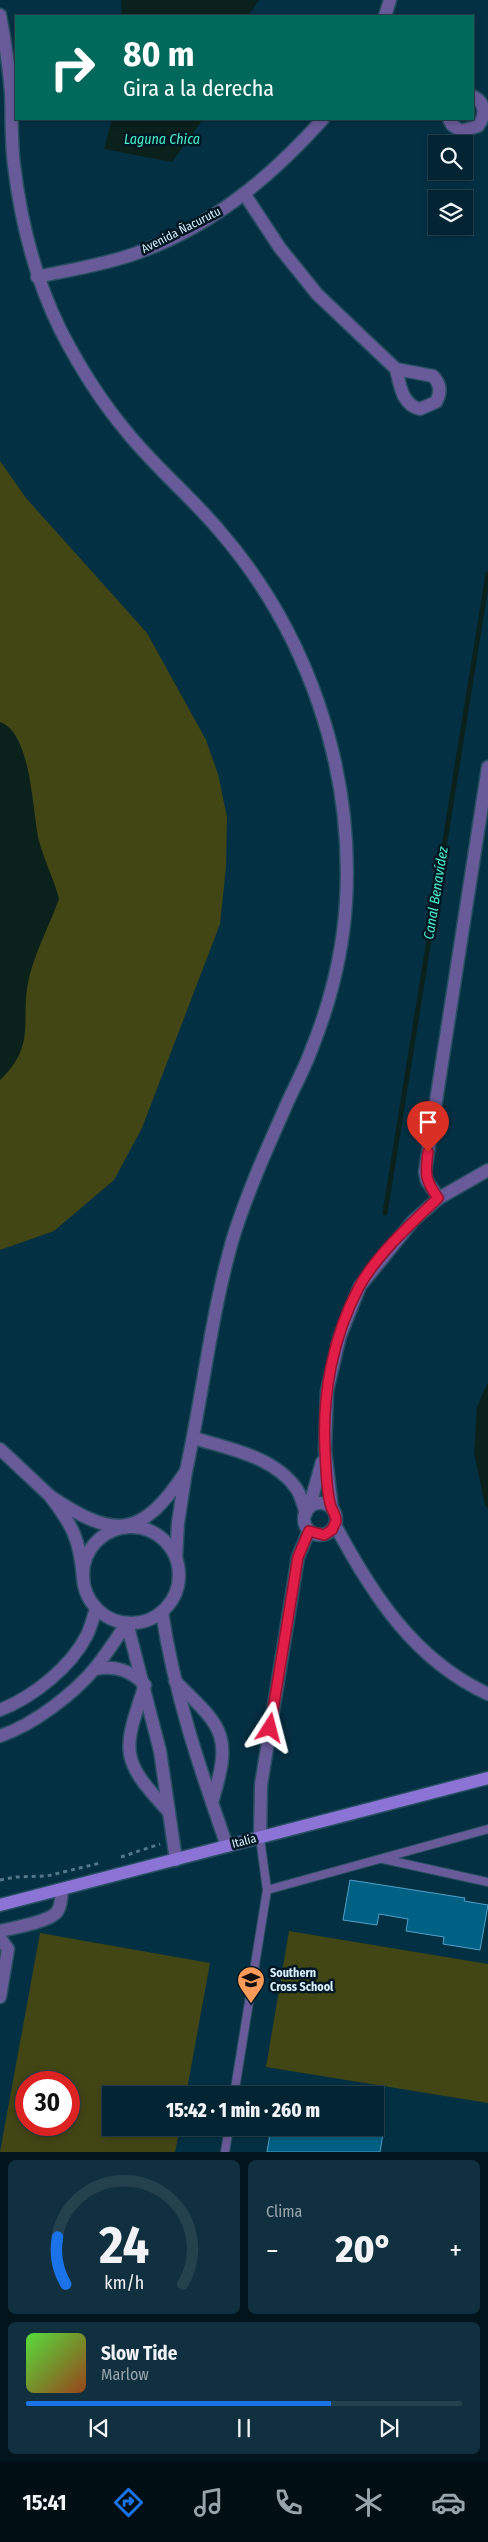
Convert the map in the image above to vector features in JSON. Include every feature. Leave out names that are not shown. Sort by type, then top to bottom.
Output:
[{"type":"street","points":[[385,15],[390,0]]},
{"type":"street","points":[[0,15],[11,88],[14,162],[28,242],[37,276],[63,334],[94,387],[126,431],[217,528],[263,588],[296,648],[314,689],[330,739],[339,779],[345,832],[346,889],[340,951],[312,1050],[258,1168],[234,1238],[219,1295],[178,1523],[176,1558],[179,1572],[178,1587],[172,1601],[162,1612],[151,1619],[127,1623],[110,1618],[96,1609],[90,1600],[83,1578],[81,1553],[74,1532],[50,1496],[0,1449]]},
{"type":"street","points":[[450,120],[452,125],[461,131],[468,131],[478,126],[484,110],[480,100],[474,97]]},
{"type":"street","name":"Avenida Ñacurutu","points":[[37,276],[134,254],[207,219],[245,195],[290,156],[322,120]]},
{"type":"street","points":[[245,195],[280,248],[317,294],[396,369]]},
{"type":"street","points":[[438,1198],[427,1181],[426,1172],[485,801],[488,767]]},
{"type":"street","points":[[488,1170],[438,1198],[413,1221],[360,1286],[340,1336],[331,1366],[325,1410],[325,1450],[332,1508],[336,1516],[335,1525],[363,1576],[400,1627],[439,1663],[462,1680],[488,1694]]},
{"type":"street","points":[[194,1438],[247,1454],[277,1470],[297,1490],[308,1511]]},
{"type":"street","points":[[325,1450],[305,1523],[309,1531],[324,1535],[335,1525]]},
{"type":"street","points":[[83,1578],[84,1564],[90,1550],[99,1539],[111,1531],[142,1520],[158,1508],[172,1493],[186,1471]]},
{"type":"street","points":[[50,1496],[92,1520],[125,1527],[141,1528],[156,1534],[168,1544],[176,1558]]},
{"type":"street","points":[[308,1511],[318,1504],[332,1508]]},
{"type":"street","points":[[260,1838],[262,1776],[298,1557],[309,1531]]},
{"type":"street","points":[[0,1710],[30,1694],[56,1673],[77,1651],[87,1634],[96,1609]]},
{"type":"street","points":[[162,1612],[174,1680],[190,1742],[227,1846]]},
{"type":"street","points":[[0,1736],[35,1719],[62,1699],[95,1669],[127,1623]]},
{"type":"street","points":[[127,1623],[145,1686],[160,1751],[176,1860]]},
{"type":"street","points":[[95,1669],[106,1667],[122,1670],[137,1677],[145,1686]]},
{"type":"street","points":[[174,1680],[207,1711],[219,1732],[223,1751],[222,1768],[212,1802]]},
{"type":"street","points":[[145,1686],[129,1734],[130,1759],[138,1777],[169,1812]]},
{"type":"street","name":"Italia","points":[[0,1904],[488,1778]]},
{"type":"street","points":[[0,1931],[48,1918],[56,1914],[60,1906],[62,1888]]},
{"type":"street","points":[[0,1938],[8,1949],[0,1997]]},
{"type":"lane","points":[[267,1890],[488,1830]]},
{"type":"lane","points":[[235,2086],[267,1890],[260,1838]]},
{"type":"lane","points":[[381,1859],[488,1882]]},
{"type":"lane","points":[[225,2152],[228,2136]]},
{"type":"path","points":[[120,1858],[165,1843]]},
{"type":"path","points":[[0,1880],[16,1877],[47,1876],[102,1862]]},
{"type":"green space","points":[[0,461],[26,498],[147,633],[206,740],[218,774],[227,817],[226,867],[220,924],[142,1128],[114,1180],[54,1231],[0,1250]]},
{"type":"green space","points":[[289,1931],[488,1964],[488,2103],[266,2067]]},
{"type":"green space","points":[[40,1933],[210,1963],[188,2086],[102,2086],[102,2136],[178,2136],[175,2152],[0,2152]]},
{"type":"water","points":[[121,0],[259,0],[249,15],[122,15]]},
{"type":"water","name":"Laguna Chica","points":[[112,120],[202,120],[172,162],[104,149]]},
{"type":"water","points":[[0,722],[11,729],[19,741],[25,757],[39,841],[59,899],[30,974],[23,1042],[12,1067],[0,1080]]},
{"type":"water","points":[[488,1382],[488,1509],[485,1505],[474,1453],[477,1407]]},
{"type":"building","points":[[350,1880],[465,1898],[464,1901],[488,1905],[480,1950],[443,1944],[444,1937],[406,1931],[408,1919],[379,1914],[377,1925],[343,1920]]},
{"type":"building","points":[[270,2136],[383,2136],[380,2152],[267,2152]]},
{"type":"waterway","name":"Canal Benavídez","points":[[385,1213],[488,574]]},
{"type":"place","name":"Southern Cross School","points":[[251,2004]]},
{"type":"route","points":[[270,1728],[298,1557],[309,1531],[314,1534],[324,1535],[332,1530],[336,1521],[328,1486],[325,1450],[325,1410],[331,1366],[351,1306],[370,1270],[413,1221],[438,1198],[427,1181],[428,1152]]}]
